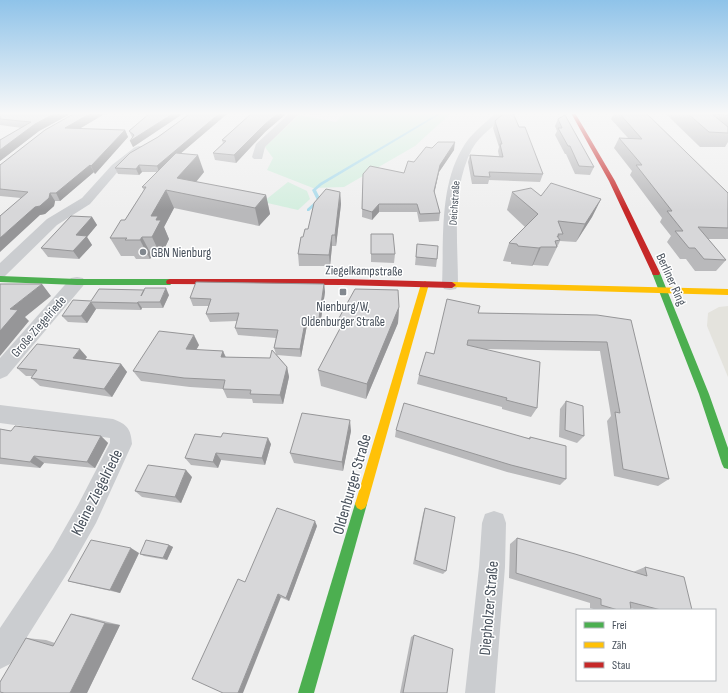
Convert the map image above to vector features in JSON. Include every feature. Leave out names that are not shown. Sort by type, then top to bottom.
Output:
[{"type":"street","points":[[0,272],[52,222],[86,201],[116,167],[128,156],[145,145]]},
{"type":"street","points":[[258,157],[261,145]]},
{"type":"street","name":"Deichstraße","points":[[450,285],[454,186],[458,166],[471,145]]},
{"type":"street","name":"Berliner Ring","points":[[592,145],[612,181],[664,290],[704,394],[728,464]]},
{"type":"street","name":"Ziegelkampstraße","points":[[0,279],[77,282],[244,281],[425,284],[728,292]]},
{"type":"street","name":"Große Ziegelriede","points":[[0,371],[77,282]]},
{"type":"street","name":"Oldenburger Straße","points":[[306,693],[425,284]]},
{"type":"street","name":"Kleine Ziegelriede","points":[[0,414],[113,428],[121,433],[121,444],[87,514],[62,558],[0,654]]},
{"type":"street","name":"Diepholzer Straße","points":[[480,693],[492,567],[494,523]]},
{"type":"shaded area","points":[[728,306],[728,377],[707,326],[708,313],[719,307]]},
{"type":"green space","points":[[267,145],[416,145],[344,187],[313,188],[267,170],[273,158],[265,147]]},
{"type":"green space","points":[[288,182],[307,191],[310,199],[298,210],[263,202]]},
{"type":"building","points":[[0,145],[6,145],[0,150]]},
{"type":"building","points":[[25,145],[111,145],[91,166],[90,165],[56,193],[50,193],[49,198],[40,206],[35,207],[0,238],[0,216],[28,192],[0,189],[0,165]]},
{"type":"building","points":[[143,145],[182,145],[157,166],[139,165],[136,169],[115,168],[130,153]]},
{"type":"building","points":[[221,145],[244,145],[234,155],[213,153]]},
{"type":"building","points":[[435,145],[453,145],[440,165],[434,191],[440,213],[420,214],[417,204],[379,204],[372,212],[362,209],[363,174],[370,166],[404,173],[408,161],[414,162],[426,147],[432,148]]},
{"type":"building","points":[[500,145],[532,145],[543,174],[489,172],[490,177],[474,176],[470,155],[503,157]]},
{"type":"building","points":[[582,145],[594,167],[579,166],[570,146],[568,146]]},
{"type":"building","points":[[625,145],[679,145],[728,193],[728,228],[698,227],[726,260],[704,259],[695,248],[689,248],[675,231],[683,231],[667,211],[672,211],[636,165],[642,165]]},
{"type":"building","points":[[176,153],[198,155],[177,178],[266,195],[255,208],[166,190],[151,216],[158,216],[156,220],[161,220],[152,237],[142,237],[140,240],[110,238],[121,220],[125,220],[146,187],[142,187]]},
{"type":"building","points":[[551,183],[601,199],[585,224],[558,221],[563,234],[558,234],[559,236],[557,236],[560,240],[555,241],[557,247],[539,248],[518,246],[517,244],[509,243],[538,214],[512,192],[531,188],[541,196]]},
{"type":"building","points":[[326,189],[340,192],[335,235],[332,235],[329,255],[298,254],[301,237],[303,237],[305,229],[308,229],[314,203]]},
{"type":"building","points":[[71,216],[92,217],[76,235],[87,236],[73,251],[41,248]]},
{"type":"building","points":[[371,234],[393,234],[395,254],[371,254]]},
{"type":"building","points":[[417,244],[438,246],[437,259],[416,257]]},
{"type":"building","points":[[196,282],[324,284],[319,318],[306,317],[300,349],[274,348],[278,330],[235,328],[239,313],[206,314],[211,299],[190,298]]},
{"type":"building","points":[[0,284],[42,284],[10,309],[18,310],[0,331]]},
{"type":"building","points":[[145,288],[166,288],[160,302],[91,302],[81,316],[62,316],[73,300],[91,301],[99,289],[144,290]]},
{"type":"building","points":[[355,289],[398,290],[399,307],[367,384],[318,370],[345,319],[339,318]]},
{"type":"building","points":[[447,299],[480,306],[478,313],[597,315],[631,320],[669,479],[623,469],[615,412],[620,413],[607,342],[468,340],[467,345],[540,362],[537,408],[506,400],[507,398],[419,375],[426,352],[434,354]]},
{"type":"building","points":[[159,331],[194,335],[186,349],[223,351],[221,357],[270,358],[272,350],[287,367],[280,395],[250,394],[251,390],[223,389],[225,380],[184,378],[133,371]]},
{"type":"building","points":[[37,344],[80,349],[73,358],[121,364],[104,389],[31,378],[37,370],[17,368]]},
{"type":"building","points":[[566,401],[583,406],[584,436],[565,430]]},
{"type":"building","points":[[404,403],[530,439],[530,437],[566,446],[566,479],[511,465],[396,430]]},
{"type":"building","points":[[302,413],[350,420],[342,462],[290,453]]},
{"type":"building","points":[[15,426],[101,436],[87,462],[34,456],[30,462],[0,458],[0,429],[11,431]]},
{"type":"building","points":[[223,433],[268,438],[262,458],[216,453],[213,462],[185,458],[195,434],[221,437]]},
{"type":"building","points":[[148,465],[186,470],[175,497],[135,491]]},
{"type":"building","points":[[277,508],[315,521],[286,598],[278,594],[238,693],[223,693],[192,679],[238,579],[245,582]]},
{"type":"building","points":[[425,508],[455,517],[446,571],[415,560]]},
{"type":"building","points":[[517,538],[647,576],[645,567],[684,577],[692,609],[657,609],[630,602],[631,609],[615,609],[601,605],[601,599],[516,573]]},
{"type":"building","points":[[91,540],[131,548],[110,590],[68,581]]},
{"type":"building","points":[[146,540],[169,545],[163,558],[140,554]]},
{"type":"building","points":[[71,614],[105,623],[70,693],[0,692],[0,682],[26,638],[53,646]]},
{"type":"building","points":[[414,635],[453,649],[447,693],[403,693]]},
{"type":"waterway","points":[[308,210],[319,200],[314,190],[321,184],[386,145]]},
{"type":"traffic: fast","points":[[656,273],[704,394],[728,464]]},
{"type":"traffic: fast","points":[[0,279],[77,282],[170,282]]},
{"type":"traffic: fast","points":[[306,693],[361,504]]},
{"type":"traffic: slow","points":[[361,504],[425,284]]},
{"type":"traffic: slow","points":[[452,285],[728,292]]},
{"type":"traffic: jam","points":[[592,145],[612,181],[656,273]]},
{"type":"traffic: jam","points":[[170,282],[343,282],[452,285]]},
{"type":"place","name":"GBN Nienburg","points":[[143,252]]},
{"type":"place","name":"Nienburg/W, Oldenburger Straße","points":[[343,292]]}]
